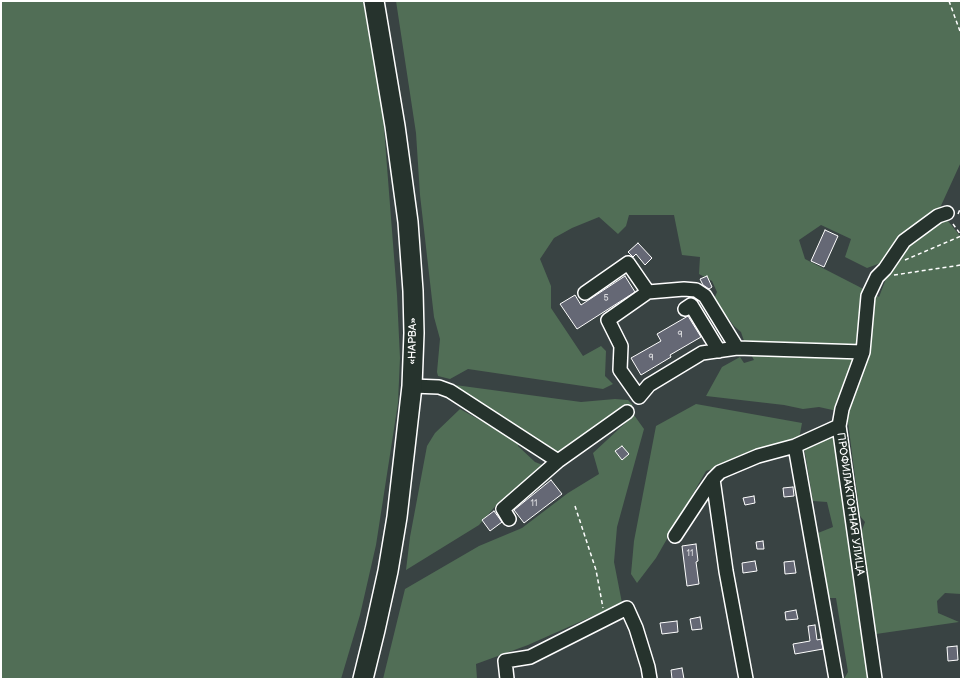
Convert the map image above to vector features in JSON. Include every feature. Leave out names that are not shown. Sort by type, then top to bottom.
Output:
[{"type":"highway","name":"«НАРВА»","points":[[363,679],[382,596],[397,517],[412,386],[413,298],[408,222],[395,126],[374,1]]},
{"type":"highway","points":[[357,679],[382,596]]},
{"type":"street","name":"ПРОФИЛАКТОРНАЯ УЛИЦА","points":[[875,679],[840,426],[842,409],[863,352],[868,296],[881,273],[904,241],[946,218]]},
{"type":"street","points":[[585,293],[628,263],[648,292]]},
{"type":"street","points":[[738,348],[705,296],[696,290],[684,289],[648,292],[608,320],[621,346],[620,370],[639,397],[649,385],[702,353],[738,348],[863,352]]},
{"type":"street","points":[[685,309],[692,305],[719,351]]},
{"type":"street","points":[[412,386],[439,387],[450,391],[558,461]]},
{"type":"street","points":[[509,519],[503,509],[558,461],[627,412]]},
{"type":"street","points":[[675,536],[713,479],[720,472],[758,456],[795,446],[840,426]]},
{"type":"street","points":[[795,446],[836,679]]},
{"type":"street","points":[[713,479],[726,571],[746,679]]},
{"type":"street","points":[[507,679],[505,661],[530,657],[627,608],[636,628],[648,667],[650,679]]},
{"type":"path","points":[[950,1],[961,34]]},
{"type":"path","points":[[881,273],[961,236],[946,218]]},
{"type":"path","points":[[881,273],[961,265]]},
{"type":"path","points":[[575,506],[596,570],[605,619]]},
{"type":"green space","points":[[1,1],[363,1],[383,115],[397,295],[400,358],[398,403],[376,545],[360,615],[341,679],[1,679]]},
{"type":"green space","points":[[396,1],[961,1],[961,162],[939,210],[961,237],[961,594],[945,593],[937,601],[938,613],[959,622],[876,634],[861,533],[865,522],[860,516],[847,414],[819,407],[803,409],[784,405],[706,396],[722,367],[740,357],[744,363],[754,360],[745,344],[741,332],[734,326],[714,299],[717,292],[712,281],[699,274],[700,257],[682,255],[674,215],[629,215],[626,226],[618,234],[599,217],[572,228],[554,238],[540,259],[551,286],[551,308],[583,356],[601,346],[606,351],[605,376],[613,384],[603,389],[468,369],[450,379],[438,376],[437,372],[440,339],[434,317],[420,195],[416,133]],"holes":[[[821,225],[851,239],[845,257],[867,268],[878,264],[889,271],[879,297],[805,259],[799,240]]]},
{"type":"green space","points":[[455,385],[581,402],[615,399],[628,400],[633,405],[558,453],[458,391]]},
{"type":"green space","points":[[696,404],[802,423],[799,439],[706,471],[656,558],[637,583],[631,574],[634,541],[656,426]]},
{"type":"green space","points":[[460,409],[519,442],[518,446],[535,462],[545,466],[499,502],[479,525],[406,570],[410,537],[427,446],[435,433]]},
{"type":"green space","points":[[634,415],[644,429],[617,527],[614,562],[622,603],[528,645],[476,664],[477,679],[383,679],[405,589],[479,546],[522,528],[568,493],[599,474],[593,453]]},
{"type":"green space","points":[[835,433],[869,679],[844,679],[848,672],[836,598],[829,598],[818,533],[833,527],[827,502],[813,501],[803,441]]},
{"type":"building","points":[[825,230],[838,236],[824,267],[811,261]]},
{"type":"building","points":[[638,243],[652,258],[645,265],[636,254],[633,257],[628,252]]},
{"type":"building","points":[[625,276],[635,292],[577,329],[560,304],[575,295],[581,305]]},
{"type":"building","points":[[707,276],[712,287],[709,289],[703,285],[700,279]]},
{"type":"building","points":[[688,316],[701,337],[670,355],[671,357],[641,375],[631,358],[661,341],[657,334]]},
{"type":"building","points":[[622,446],[629,454],[622,460],[615,451]]},
{"type":"building","points":[[551,480],[562,494],[524,523],[514,510]]},
{"type":"building","points":[[793,487],[794,496],[784,497],[783,488]]},
{"type":"building","points":[[754,496],[755,503],[745,505],[743,498]]},
{"type":"building","points":[[494,511],[502,522],[490,531],[482,520]]},
{"type":"building","points":[[763,541],[764,549],[757,549],[756,542]]},
{"type":"building","points":[[696,544],[698,561],[696,562],[699,584],[687,586],[682,546]]},
{"type":"building","points":[[755,561],[757,571],[743,573],[742,563]]},
{"type":"building","points":[[794,561],[796,573],[785,574],[784,562]]},
{"type":"building","points":[[796,610],[798,619],[786,620],[785,612]]},
{"type":"building","points":[[700,617],[702,629],[692,630],[690,619]]},
{"type":"building","points":[[677,621],[678,632],[662,634],[660,623]]},
{"type":"building","points":[[815,625],[817,640],[821,639],[823,649],[795,654],[793,644],[810,641],[808,626]]},
{"type":"building","points":[[957,646],[958,660],[948,661],[947,647]]},
{"type":"building","points":[[682,668],[684,679],[672,679],[671,670]]}]
